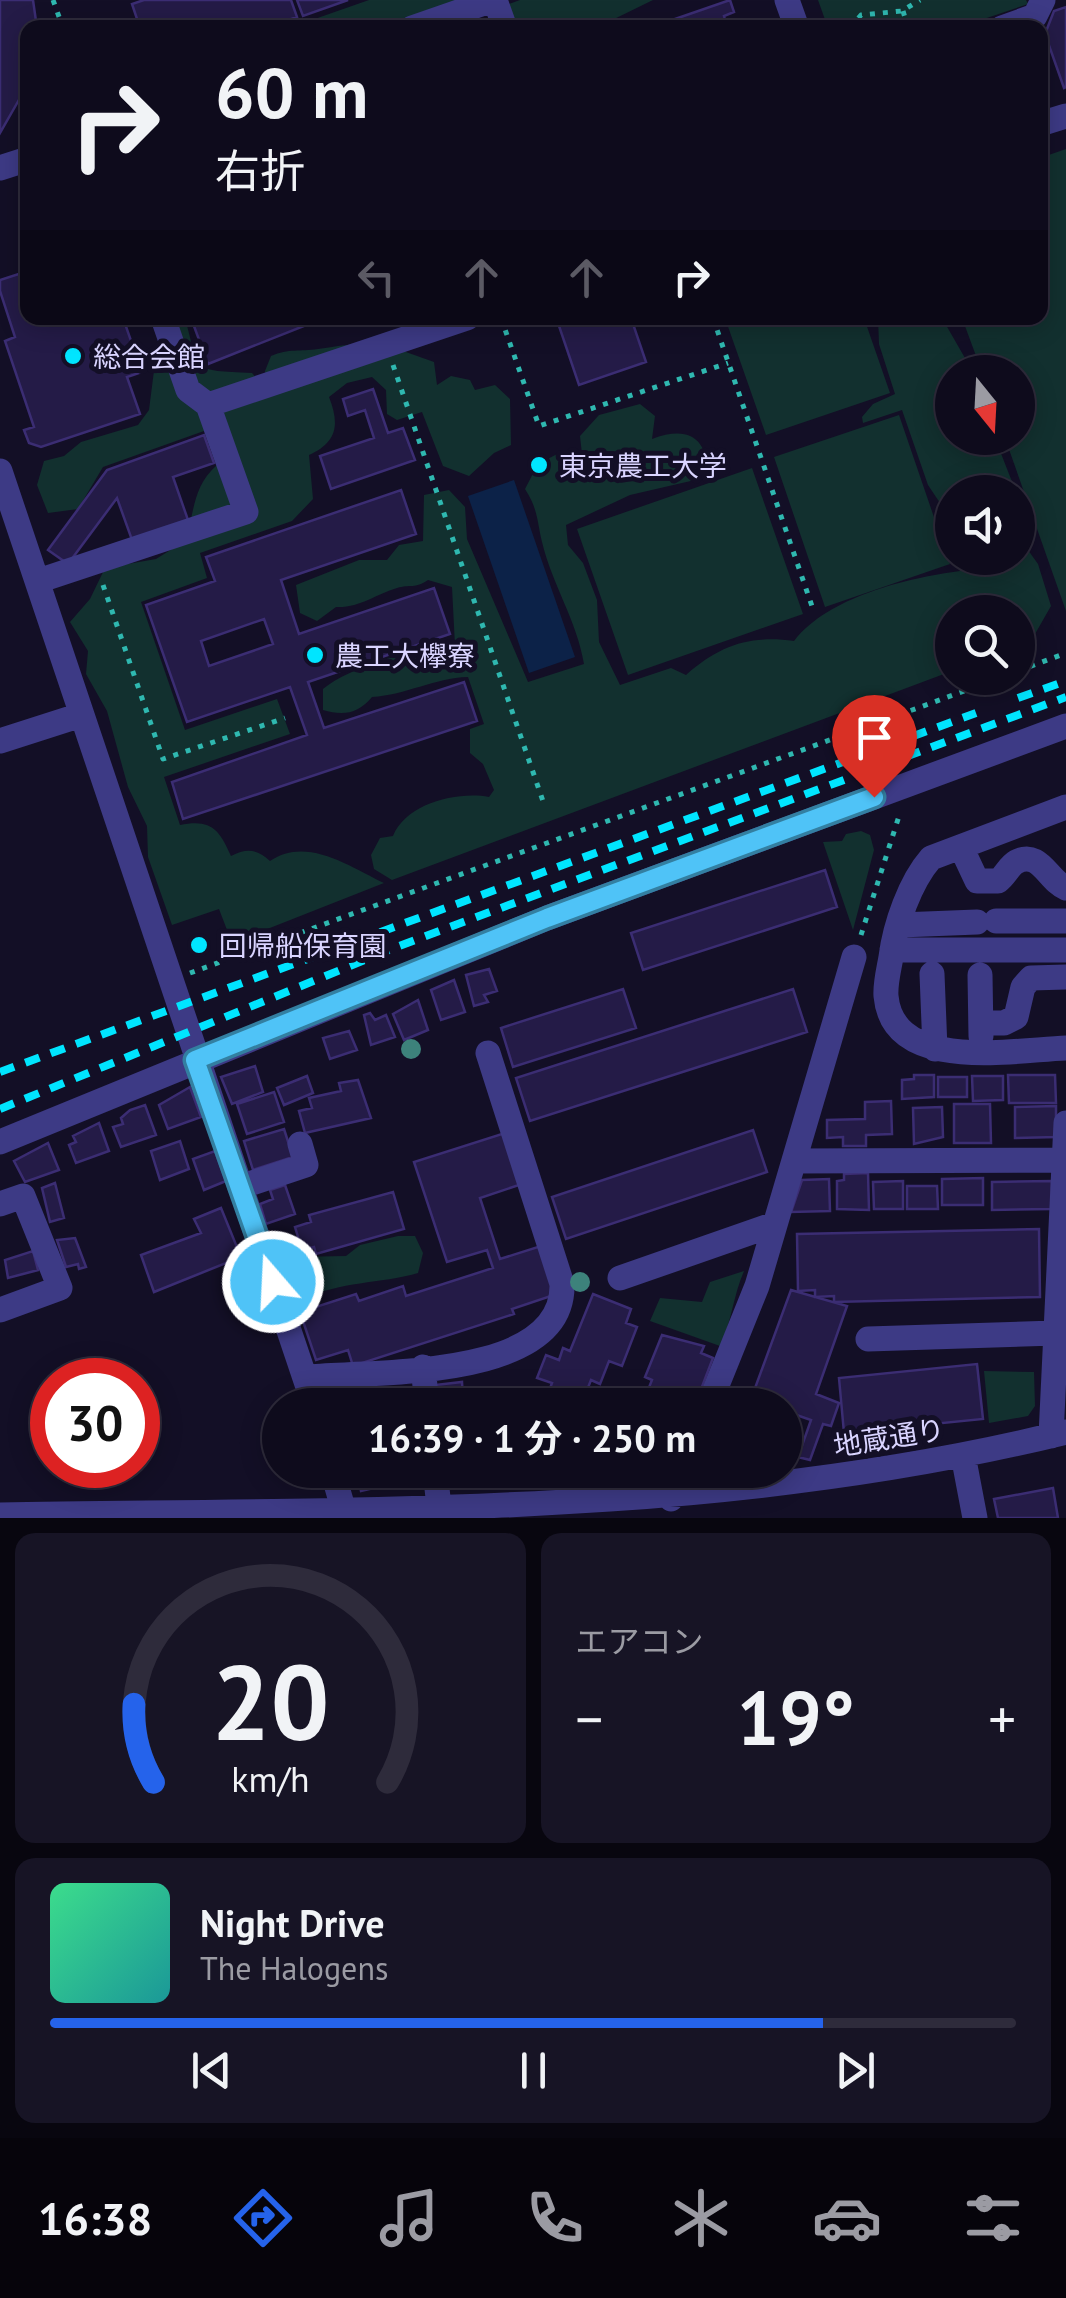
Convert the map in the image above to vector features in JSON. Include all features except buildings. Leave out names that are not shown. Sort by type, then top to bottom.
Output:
[{"type":"street","points":[[435,20],[494,0]]},
{"type":"street","points":[[1024,20],[1035,16],[1043,0]]},
{"type":"street","points":[[38,581],[246,512],[208,405],[188,390],[165,325]]},
{"type":"street","points":[[208,405],[446,325]]},
{"type":"street","points":[[0,471],[195,1060],[309,1388]]},
{"type":"street","points":[[0,741],[81,715]]},
{"type":"street","points":[[0,1142],[547,918],[1066,726]]},
{"type":"street","points":[[1066,807],[931,858],[918,872],[896,937],[886,996],[897,1029],[913,1042],[935,1050],[1066,1048]]},
{"type":"street","points":[[961,847],[976,881],[998,881],[1016,862],[1028,859],[1040,863],[1051,880],[1066,888]]},
{"type":"street","points":[[896,937],[986,915],[1066,921]]},
{"type":"street","points":[[896,937],[1066,950]]},
{"type":"street","points":[[716,1388],[756,1286],[854,957]]},
{"type":"street","points":[[980,975],[981,1051]]},
{"type":"street","points":[[981,1022],[1004,1023],[1016,1017],[1022,987],[1031,978],[1066,977]]},
{"type":"street","points":[[926,990],[935,1050]]},
{"type":"street","points":[[306,1377],[477,1362],[514,1352],[544,1329],[562,1298],[562,1284],[488,1053]]},
{"type":"street","points":[[1058,1434],[1055,1333],[1066,1124]]},
{"type":"street","points":[[240,1187],[306,1165],[300,1144]]},
{"type":"street","points":[[794,1160],[1065,1148]]},
{"type":"street","points":[[0,1204],[23,1196],[60,1288],[0,1310]]},
{"type":"street","points":[[620,1278],[775,1224]]},
{"type":"street","points":[[868,1339],[1055,1333]]},
{"type":"street","points":[[423,1367],[426,1388]]},
{"type":"street","name":"地蔵通り","points":[[16,1516],[345,1514],[671,1500],[963,1456],[1058,1434]]},
{"type":"street","points":[[963,1456],[975,1518]]},
{"type":"street","points":[[337,1488],[345,1514]]},
{"type":"street","points":[[671,1500],[676,1488]]},
{"type":"path","points":[[857,20],[861,15],[902,10],[920,0]]},
{"type":"path","points":[[902,10],[905,20]]},
{"type":"path","points":[[503,325],[539,426],[728,362]]},
{"type":"path","points":[[715,325],[814,612]]},
{"type":"path","points":[[386,345],[545,807]]},
{"type":"path","points":[[96,562],[163,758],[285,718]]},
{"type":"path","points":[[1035,665],[1066,653]]},
{"type":"path","points":[[169,981],[953,695]]},
{"type":"path","points":[[854,957],[910,783]]},
{"type":"green space","points":[[369,0],[471,0],[412,20],[312,20]]},
{"type":"green space","points":[[520,0],[653,0],[612,20],[515,20],[509,4]]},
{"type":"green space","points":[[818,0],[1026,0],[1028,4],[981,20],[825,20]]},
{"type":"green space","points":[[1066,149],[1066,611],[1035,523],[1035,475],[1018,475],[1011,455],[1035,455],[1035,355],[976,355],[965,325],[1048,325],[1048,155]]},
{"type":"green space","points":[[171,325],[187,325],[201,365],[218,371],[252,373],[266,389],[265,371],[271,356],[365,344],[434,362],[437,385],[451,376],[470,380],[475,390],[495,385],[510,399],[511,445],[494,453],[469,476],[443,466],[422,412],[397,420],[387,414],[386,390],[372,377],[347,383],[329,397],[335,424],[331,438],[309,455],[313,499],[292,521],[200,553],[207,578],[141,602],[185,730],[277,699],[290,734],[164,777],[180,825],[213,828],[231,856],[252,851],[270,861],[298,851],[313,852],[384,883],[232,943],[219,909],[172,925],[148,857],[147,826],[128,787],[107,711],[86,674],[88,651],[70,622],[90,599],[105,568],[156,559],[185,541],[199,491],[217,465],[204,431],[103,467],[78,509],[48,513],[37,485],[44,461],[64,456],[81,442],[138,425],[149,410],[157,347],[174,334]]},
{"type":"green space","points":[[727,325],[866,325],[890,393],[766,435]]},
{"type":"green space","points":[[878,325],[946,325],[963,355],[935,355],[935,455],[1002,455],[1009,475],[935,475],[935,496],[902,410],[863,423],[862,417],[873,404],[895,394],[879,344]]},
{"type":"green space","points":[[640,404],[655,416],[652,439],[676,434],[694,438],[707,464],[708,477],[630,495],[566,525],[568,545],[583,563],[597,600],[599,642],[620,685],[671,668],[686,675],[736,644],[794,641],[827,612],[847,601],[916,579],[938,575],[1035,575],[1035,560],[1051,606],[1035,634],[1035,595],[935,595],[935,677],[392,880],[374,869],[371,855],[380,838],[393,836],[409,816],[434,802],[462,796],[489,797],[494,790],[483,764],[470,753],[470,729],[484,724],[468,677],[372,697],[356,710],[344,713],[323,710],[323,689],[386,659],[455,646],[452,587],[428,580],[336,607],[317,621],[300,613],[296,585],[359,560],[387,560],[399,545],[423,541],[424,495],[449,490],[465,507],[467,539],[528,682],[584,664],[546,558],[535,509],[525,489],[538,464],[561,452],[583,463],[580,436],[599,415]]},
{"type":"green space","points":[[899,415],[935,520],[935,569],[825,607],[774,457]]},
{"type":"green space","points":[[752,468],[803,614],[628,675],[577,529]]},
{"type":"green space","points":[[861,831],[870,835],[874,850],[853,930],[823,842],[842,841],[846,834]]},
{"type":"green space","points":[[415,1236],[423,1253],[418,1273],[332,1289],[306,1299],[288,1289],[284,1266],[294,1257],[346,1256],[360,1245]]},
{"type":"green space","points":[[744,1271],[720,1346],[650,1321],[660,1298],[702,1302],[710,1282]]},
{"type":"green space","points":[[984,1371],[1034,1372],[1035,1406],[1028,1416],[989,1423]]},
{"type":"water","points":[[514,480],[575,657],[529,673],[468,496]]},
{"type":"railway","points":[[1018,698],[1066,681]]},
{"type":"railway","points":[[0,1109],[399,946],[1066,697]]},
{"type":"railway","points":[[0,1072],[976,713]]},
{"type":"place","name":"総合会館","points":[[73,356]]},
{"type":"place","name":"東京農工大学","points":[[539,465]]},
{"type":"place","name":"農工大欅寮","points":[[315,655]]},
{"type":"place","name":"回帰船保育園","points":[[199,945]]},
{"type":"route","points":[[273,1282],[195,1060],[547,918],[874,797]]}]
